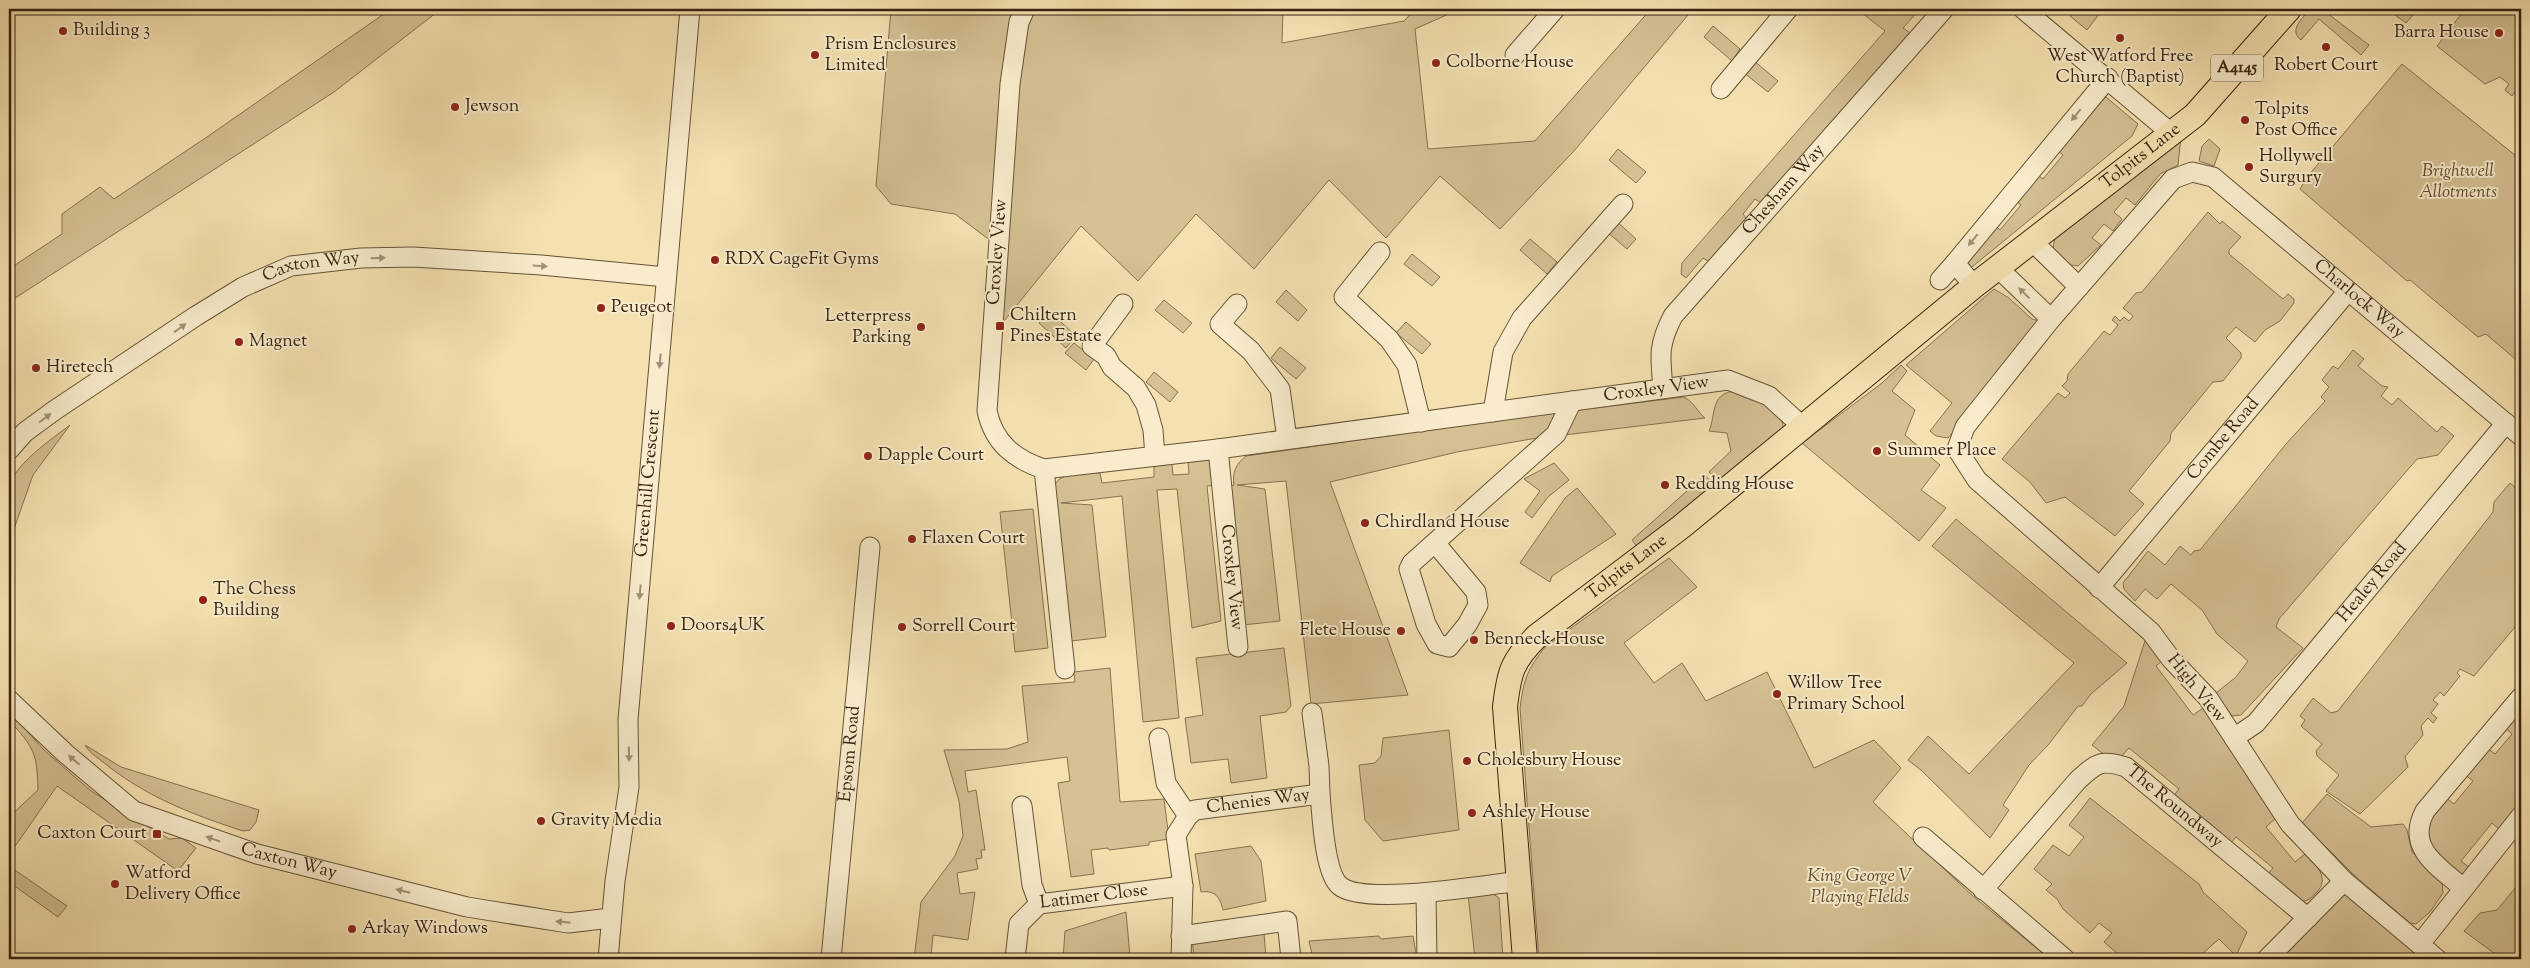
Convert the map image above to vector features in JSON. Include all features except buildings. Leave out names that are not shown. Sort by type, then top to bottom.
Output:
[{"type":"main road","name":"Tolpits Lane","points":[[1525,959],[1505,707],[1508,679],[1519,655],[1537,636],[1676,531],[1804,428],[1974,286],[2195,115],[2289,9]]},
{"type":"street","name":"Greenhill Crescent","points":[[608,959],[611,918],[629,787],[628,720],[690,9]]},
{"type":"street","name":"Croxley View","points":[[1025,9],[1019,22],[1010,84],[987,411],[991,427],[1001,443],[1015,456],[1029,464],[1044,469],[1218,449],[1728,380],[1769,396],[1804,428]]},
{"type":"street","points":[[1516,55],[1555,9]]},
{"type":"street","points":[[1721,89],[1788,9]]},
{"type":"street","name":"Chesham Way","points":[[1663,388],[1660,359],[1662,338],[1673,316],[1944,9]]},
{"type":"street","points":[[2023,9],[2171,132]]},
{"type":"street","points":[[1940,280],[2108,78]]},
{"type":"street","name":"Charlock Way","points":[[2079,287],[2173,179],[2192,172],[2213,177],[2521,436]]},
{"type":"street","points":[[1493,412],[1503,352],[1522,318],[1623,204]]},
{"type":"street","points":[[1998,268],[2051,319],[2079,287],[2032,241]]},
{"type":"street","points":[[1380,252],[1344,297],[1389,340],[1407,365],[1421,422]]},
{"type":"street","name":"Caxton Way","points":[[9,450],[26,432],[55,410],[196,316],[242,287],[291,266],[361,258],[413,257],[666,277]]},
{"type":"street","points":[[1955,263],[1974,286]]},
{"type":"street","name":"Combe Road","points":[[2099,588],[2348,291]]},
{"type":"street","points":[[1123,304],[1092,346],[1106,356],[1112,367],[1136,388],[1146,405],[1153,430],[1155,456]]},
{"type":"street","points":[[1237,304],[1220,324],[1251,351],[1280,389],[1287,439]]},
{"type":"street","name":"High View","points":[[2051,319],[1965,427],[1958,450],[1977,480],[2151,632],[2171,659],[2208,698],[2290,824],[2344,881],[2437,959]]},
{"type":"street","points":[[1436,544],[1476,592],[1478,605],[1467,625],[1449,647],[1436,644],[1426,624],[1409,569],[1412,563],[1436,544],[1556,434],[1572,401]]},
{"type":"street","name":"Healey Road","points":[[2234,738],[2256,723],[2506,424]]},
{"type":"street","name":"Croxley View","points":[[1218,449],[1238,647]]},
{"type":"street","points":[[1044,469],[1065,669]]},
{"type":"street","name":"Epsom Road","points":[[831,959],[870,547]]},
{"type":"street","points":[[2463,888],[2426,856],[2420,842],[2420,819],[2521,697]]},
{"type":"street","name":"Caxton Way","points":[[9,700],[65,753],[134,811],[257,854],[467,907],[568,923],[611,918]]},
{"type":"street","points":[[1312,714],[1324,738],[1320,794]]},
{"type":"street","points":[[1159,738],[1166,783],[1188,816]]},
{"type":"street","name":"The Roundway","points":[[1983,890],[2078,780],[2092,767],[2107,761],[2126,767],[2308,918]]},
{"type":"street","name":"Chenies Way","points":[[1181,959],[1183,886],[1176,835],[1188,816],[1195,810],[1320,794],[1323,827],[1332,874],[1339,886],[1354,892],[1374,894],[1426,892],[1520,881]]},
{"type":"street","points":[[1022,806],[1032,885],[1039,904]]},
{"type":"street","points":[[2420,944],[2521,816]]},
{"type":"street","points":[[1923,837],[2065,959]]},
{"type":"street","points":[[2267,959],[2344,881]]},
{"type":"street","name":"Latimer Close","points":[[1015,959],[1019,924],[1039,904],[1183,886]]},
{"type":"street","points":[[1426,892],[1427,959]]},
{"type":"street","points":[[1181,936],[1287,920],[1291,959]]},
{"type":"green space","points":[[391,9],[441,9],[334,92],[9,302],[9,269],[62,234],[62,214],[100,187],[114,199]]},
{"type":"green space","points":[[891,9],[1283,9],[1282,43],[1404,21],[1415,9],[1460,9],[1415,29],[1428,149],[1535,141],[1651,9],[1693,9],[1574,151],[1500,229],[1440,176],[1386,238],[1329,180],[1254,269],[1196,214],[1138,281],[1081,226],[1000,326],[1006,241],[987,238],[955,214],[891,204],[876,186]]},
{"type":"green space","points":[[1857,9],[1920,9],[1903,28],[1913,35],[1764,205],[1755,199],[1743,214],[1750,223],[1714,265],[1703,258],[1686,278],[1681,274],[1682,263],[1885,31]]},
{"type":"green space","points":[[2076,9],[2103,9],[2087,30],[2070,16]]},
{"type":"green space","points":[[2310,9],[2331,9],[2327,13],[2369,45],[2361,55],[2319,19],[2301,40],[2297,36],[2296,28]]},
{"type":"green space","points":[[2387,9],[2418,9],[2406,23]]},
{"type":"green space","points":[[2465,9],[2521,9],[2521,91],[2518,88],[2512,96],[2505,90],[2509,84],[2500,77],[2485,84],[2437,46]]},
{"type":"green space","points":[[1713,26],[1740,49],[1732,61],[1704,37]]},
{"type":"green space","points":[[1753,60],[1778,81],[1768,92],[1743,72]]},
{"type":"green space","name":"Brightwell Allotments","points":[[2402,64],[2521,160],[2521,364],[2486,334],[2478,337],[2410,280],[2407,281],[2300,189],[2308,176]]},
{"type":"green space","points":[[2106,97],[2138,124],[2132,136],[1970,267],[1966,260],[1992,222],[2000,230],[2021,205],[2012,198],[2034,172],[2043,179],[2063,155],[2054,148],[2094,100]]},
{"type":"green space","points":[[2181,137],[2178,165],[2160,174],[2135,205],[2126,198],[2114,212],[2122,219],[2113,231],[2104,224],[2092,238],[2101,245],[2078,266],[2066,263],[2057,257],[2054,248],[2056,236]]},
{"type":"green space","points":[[2209,139],[2220,149],[2214,166],[2199,161],[2202,146]]},
{"type":"green space","points":[[1618,149],[1646,172],[1636,183],[1609,160]]},
{"type":"green space","points":[[2208,212],[2220,224],[2222,221],[2241,237],[2229,250],[2229,254],[2283,299],[2288,294],[2294,299],[2294,303],[2280,321],[2265,330],[2255,342],[2236,327],[2226,338],[2241,353],[2241,358],[2223,381],[2213,382],[2171,433],[2170,441],[2129,491],[2144,504],[2115,536],[2065,497],[2046,503],[2030,482],[2002,459],[2058,393],[2065,398],[2070,393],[2062,386],[2067,381],[2068,374],[2104,331],[2110,335],[2118,325],[2112,320],[2115,316],[2120,321],[2124,317],[2129,321],[2133,316],[2123,308],[2136,293],[2142,292]]},
{"type":"green space","points":[[1615,220],[1636,239],[1627,249],[1606,231]]},
{"type":"green space","points":[[1530,239],[1557,262],[1547,274],[1520,250]]},
{"type":"green space","points":[[1412,254],[1440,277],[1432,286],[1404,264]]},
{"type":"green space","points":[[1994,289],[2009,298],[2032,319],[2039,321],[1948,438],[1936,436],[1930,431],[1952,403],[1906,365]]},
{"type":"green space","points":[[1286,290],[1307,310],[1298,321],[1276,302]]},
{"type":"green space","points":[[1164,300],[1192,323],[1183,333],[1155,310]]},
{"type":"green space","points":[[1049,311],[1076,336],[1066,348],[1039,323]]},
{"type":"green space","points":[[1406,322],[1431,344],[1422,354],[1396,333]]},
{"type":"green space","points":[[1074,343],[1094,359],[1086,370],[1065,353]]},
{"type":"green space","points":[[1280,347],[1306,368],[1296,379],[1271,358]]},
{"type":"green space","points":[[2353,350],[2364,359],[2358,366],[2382,386],[2388,387],[2381,396],[2392,405],[2398,398],[2437,432],[2442,426],[2454,436],[2438,455],[2417,459],[2279,619],[2276,627],[2303,648],[2241,715],[2232,716],[2216,693],[2236,677],[2248,661],[2217,634],[2202,610],[2171,584],[2157,599],[2145,589],[2135,601],[2124,589],[2123,583],[2148,551],[2165,565],[2180,546],[2191,555],[2194,551],[2200,550],[2286,444],[2325,401],[2321,397],[2329,387],[2322,380],[2333,366],[2338,369]]},
{"type":"green space","points":[[1901,365],[1907,371],[1892,391],[1915,410],[1905,435],[1940,465],[1921,490],[1946,508],[1919,541],[1802,443],[1882,383]]},
{"type":"green space","points":[[1154,372],[1178,392],[1170,402],[1146,382]]},
{"type":"green space","points":[[1734,391],[1756,397],[1782,417],[1783,427],[1779,437],[1723,485],[1709,472],[1731,451],[1727,433],[1709,431],[1717,401],[1726,393]]},
{"type":"green space","points":[[1684,397],[1705,418],[1531,439],[1457,452],[1330,482],[1408,695],[1311,704],[1286,481],[1237,485],[1265,489],[1280,621],[1243,625],[1230,486],[1234,485],[1234,472],[1237,465],[1246,456],[1513,418]]},
{"type":"green space","points":[[70,425],[33,475],[9,543],[8,501],[12,479],[34,453]]},
{"type":"green space","points":[[1207,459],[1215,464],[1219,485],[1207,486],[1221,621],[1192,628],[1177,489],[1157,490],[1179,718],[1143,722],[1122,496],[1061,503],[1092,505],[1106,637],[1071,641],[1055,485],[1062,477],[1068,475],[1100,473],[1102,483],[1154,477],[1154,466],[1172,464],[1173,475],[1189,474],[1188,461]]},
{"type":"green space","points":[[1554,463],[1569,480],[1548,497],[1532,518],[1525,512],[1540,491],[1524,479]]},
{"type":"green space","points":[[1705,475],[1717,489],[1640,551],[1632,540]]},
{"type":"green space","points":[[2510,483],[2521,492],[2518,499],[2521,502],[2521,620],[2474,676],[2460,669],[2457,673],[2460,676],[2444,696],[2440,692],[2433,700],[2438,704],[2431,713],[2437,718],[2433,723],[2428,718],[2421,726],[2423,735],[2405,757],[2408,767],[2360,814],[2326,791],[2339,775],[2317,756],[2316,751],[2322,744],[2301,726],[2305,720],[2300,716],[2313,698],[2331,713],[2338,711],[2493,512],[2494,502]]},
{"type":"green space","points":[[1577,488],[1616,534],[1552,576],[1550,582],[1520,563],[1565,498]]},
{"type":"green space","points":[[1033,509],[1048,648],[1015,652],[1000,512]]},
{"type":"green space","points":[[1956,519],[2127,663],[2091,694],[2082,706],[2078,706],[2049,744],[2029,765],[2003,805],[2009,810],[1990,838],[1921,770],[1908,760],[1928,736],[1969,774],[2074,663],[1932,546]]},
{"type":"green space","name":"King George V Playing FIelds","points":[[1669,558],[1697,587],[1624,643],[1654,683],[1682,663],[1706,701],[1767,672],[1814,768],[1874,740],[1901,768],[1873,802],[1975,898],[2050,959],[1539,959],[1520,708],[1527,675],[1546,646]]},
{"type":"green space","points":[[2145,641],[2149,642],[2164,659],[2156,666],[2193,715],[2203,708],[2276,818],[2266,827],[2295,862],[2305,854],[2317,867],[2322,877],[2322,882],[2316,893],[2308,900],[2299,901],[2265,878],[2273,868],[2236,837],[2228,846],[2171,799],[2179,789],[2129,748],[2120,758],[2102,753],[2092,745],[2124,706]]},
{"type":"green space","points":[[1284,648],[1291,706],[1286,712],[1260,716],[1267,778],[1231,783],[1228,759],[1191,763],[1185,718],[1203,715],[1196,658]]},
{"type":"green space","points":[[1110,668],[1120,802],[1164,799],[1169,839],[1149,842],[1149,845],[1109,850],[1108,848],[1091,850],[1094,874],[1071,877],[1058,783],[1070,781],[1067,757],[965,771],[968,792],[976,790],[985,850],[981,850],[982,858],[976,859],[978,869],[957,873],[960,894],[975,892],[968,940],[933,935],[931,956],[955,959],[914,959],[921,902],[955,856],[963,836],[959,801],[944,750],[1007,749],[1028,742],[1022,686],[1075,682],[1074,672]]},
{"type":"green space","points":[[2521,704],[2521,806],[2501,831],[2492,823],[2461,861],[2471,869],[2466,875],[2457,875],[2430,856],[2427,816],[2444,796],[2454,804],[2473,781],[2463,773],[2486,747],[2495,754],[2512,734],[2503,726]]},
{"type":"green space","points":[[9,711],[44,750],[91,791],[169,839],[182,838],[196,848],[178,871],[57,786],[9,855],[9,817],[38,790],[35,759],[29,744],[9,720]]},
{"type":"green space","points":[[1449,730],[1459,830],[1383,841],[1365,820],[1359,765],[1375,763],[1381,756],[1383,738]]},
{"type":"green space","points":[[85,745],[121,767],[259,810],[256,822],[250,830],[243,831],[207,819],[172,804],[124,777],[92,754]]},
{"type":"green space","points":[[2327,794],[2371,827],[2403,824],[2407,830],[2412,852],[2442,881],[2443,893],[2430,912],[2416,924],[2410,923],[2355,876],[2302,823]]},
{"type":"green space","points":[[2090,798],[2199,884],[2203,892],[2247,932],[2236,956],[2219,939],[2202,954],[2207,959],[2124,959],[2104,942],[2112,933],[2099,923],[2090,933],[2063,909],[2057,899],[2046,890],[2052,884],[2034,869],[2053,845],[2069,856],[2084,837],[2069,825]]},
{"type":"green space","points":[[1251,846],[1261,861],[1266,901],[1223,910],[1216,895],[1210,892],[1201,892],[1195,854]]},
{"type":"green space","points":[[9,866],[67,906],[58,917],[9,882]]},
{"type":"green space","points":[[2521,881],[2521,959],[2502,959],[2464,931],[2480,913],[2497,910]]},
{"type":"green space","points":[[1492,893],[1499,898],[1503,959],[1475,959],[1468,894]]},
{"type":"green space","points":[[2344,893],[2426,959],[2275,959]]},
{"type":"green space","points":[[1126,912],[1130,956],[1124,959],[1063,959],[1065,931]]},
{"type":"green space","points":[[1264,933],[1266,959],[1194,959],[1192,937]]},
{"type":"green space","points":[[1379,936],[1381,939],[1413,936],[1417,959],[1313,959],[1309,941]]},
{"type":"place","name":"Building 3","points":[[63,31]]},
{"type":"place","name":"Barra House","points":[[2499,33]]},
{"type":"place","name":"West Watford Free Church (Baptist)","points":[[2120,38]]},
{"type":"place","name":"Robert Court","points":[[2326,47]]},
{"type":"place","name":"Prism Enclosures Limited","points":[[815,55]]},
{"type":"place","name":"Colborne House","points":[[1436,63]]},
{"type":"place","name":"Jewson","points":[[455,107]]},
{"type":"place","name":"Tolpits Post Office","points":[[2245,120]]},
{"type":"place","name":"Hollywell Surgury","points":[[2249,167]]},
{"type":"place","name":"RDX CageFit Gyms","points":[[715,260]]},
{"type":"place","name":"Peugeot","points":[[601,308]]},
{"type":"place","name":"Chiltern Pines Estate","points":[[1000,326]]},
{"type":"place","name":"Letterpress Parking","points":[[921,327]]},
{"type":"place","name":"Magnet","points":[[239,342]]},
{"type":"place","name":"Hiretech","points":[[36,368]]},
{"type":"place","name":"Summer Place","points":[[1877,451]]},
{"type":"place","name":"Dapple Court","points":[[868,456]]},
{"type":"place","name":"Redding House","points":[[1665,485]]},
{"type":"place","name":"Chirdland House","points":[[1365,523]]},
{"type":"place","name":"Flaxen Court","points":[[912,539]]},
{"type":"place","name":"The Chess Building","points":[[203,600]]},
{"type":"place","name":"Doors4UK","points":[[671,626]]},
{"type":"place","name":"Sorrell Court","points":[[902,627]]},
{"type":"place","name":"Flete House","points":[[1401,631]]},
{"type":"place","name":"Benneck House","points":[[1474,640]]},
{"type":"place","name":"Willow Tree Primary School","points":[[1777,694]]},
{"type":"place","name":"Cholesbury House","points":[[1467,761]]},
{"type":"place","name":"Ashley House","points":[[1472,813]]},
{"type":"place","name":"Gravity Media","points":[[541,821]]},
{"type":"place","name":"Caxton Court","points":[[157,834]]},
{"type":"place","name":"Watford Delivery Office","points":[[115,884]]},
{"type":"place","name":"Arkay Windows","points":[[352,929]]}]
